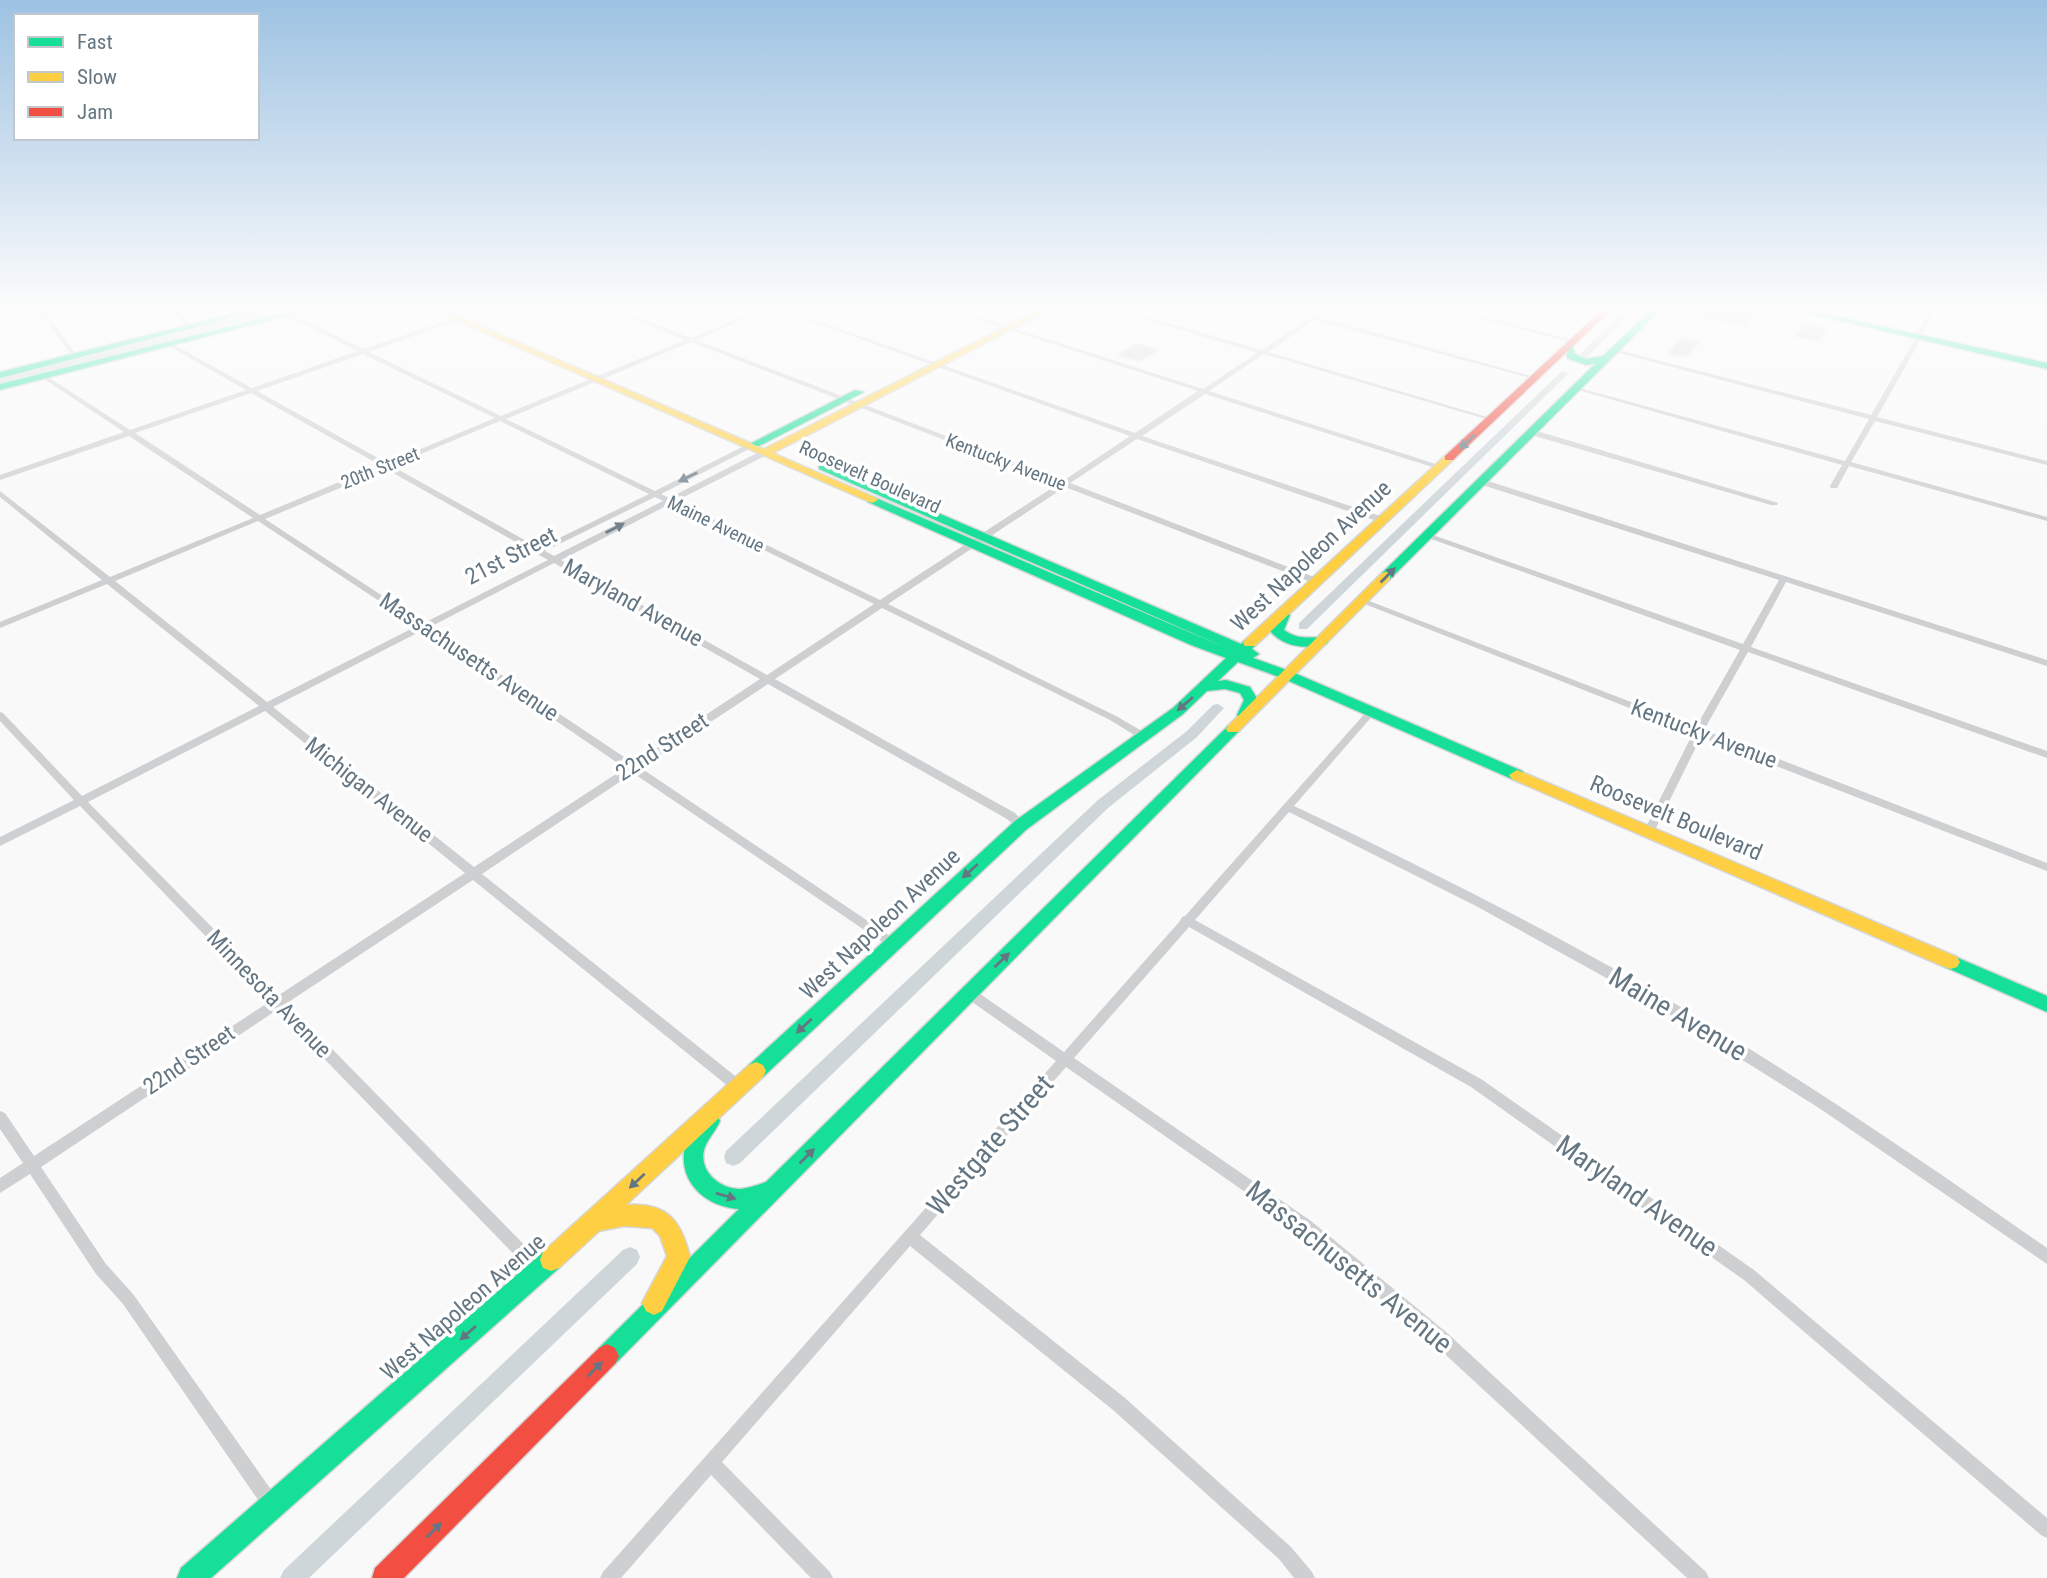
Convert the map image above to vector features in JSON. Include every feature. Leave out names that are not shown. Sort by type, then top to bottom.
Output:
[{"type":"main road","name":"Roosevelt Boulevard","points":[[619,385],[2047,1004]]},
{"type":"main road","name":"21st Street","points":[[763,447],[885,385]]},
{"type":"main road","name":"West Napoleon Avenue","points":[[191,1578],[540,1271],[1021,825],[1205,687],[1528,385]]},
{"type":"main road","points":[[385,1578],[1577,385]]},
{"type":"main road","points":[[1284,613],[1277,631],[1286,640],[1307,645],[1321,641]]},
{"type":"main road","points":[[1205,687],[1226,684],[1245,690],[1251,700],[1242,721]]},
{"type":"main road","points":[[720,1104],[694,1146],[693,1168],[703,1185],[718,1195],[739,1199],[775,1189]]},
{"type":"main road","points":[[594,1221],[641,1213],[661,1220],[674,1233],[679,1257],[644,1320]]},
{"type":"street","name":"Massachusetts Avenue","points":[[56,385],[424,626],[892,943]]},
{"type":"street","name":"Maryland Avenue","points":[[241,385],[1011,816],[1021,825]]},
{"type":"street","points":[[0,478],[267,385]]},
{"type":"street","name":"Maine Avenue","points":[[431,385],[1113,718],[1143,736]]},
{"type":"street","name":"20th Street","points":[[0,625],[582,385]]},
{"type":"street","name":"Kentucky Avenue","points":[[806,385],[1319,582]]},
{"type":"street","points":[[993,385],[1383,520]]},
{"type":"street","points":[[1180,385],[1441,467]]},
{"type":"street","name":"22nd Street","points":[[0,1186],[1213,385]]},
{"type":"street","points":[[1374,385],[1491,419]]},
{"type":"street","points":[[1577,385],[1846,464],[2047,519]]},
{"type":"street","points":[[1733,385],[2047,463]]},
{"type":"street","points":[[1834,486],[1891,385]]},
{"type":"street","points":[[1531,432],[1774,503]]},
{"type":"street","name":"21st Street","points":[[540,551],[654,494],[763,447]]},
{"type":"street","name":"21st Street","points":[[0,842],[668,501],[763,447]]},
{"type":"street","points":[[1482,482],[2047,663]]},
{"type":"street","name":"Michigan Avenue","points":[[0,493],[738,1087]]},
{"type":"street","points":[[1427,536],[2047,755]]},
{"type":"street","points":[[1649,831],[1699,732],[1784,579]]},
{"type":"street","name":"Kentucky Avenue","points":[[1361,601],[2047,867]]},
{"type":"street","name":"Westgate Street","points":[[608,1578],[1371,712]]},
{"type":"street","name":"Minnesota Avenue","points":[[0,715],[540,1271]]},
{"type":"street","name":"Maine Avenue","points":[[1287,807],[1435,878],[1596,965],[1783,1078],[1920,1167],[2047,1257]]},
{"type":"street","name":"Maryland Avenue","points":[[1186,920],[1476,1083],[1749,1275],[2047,1529]]},
{"type":"street","name":"Massachusetts Avenue","points":[[969,993],[1306,1226],[1440,1338],[1700,1578]]},
{"type":"street","points":[[0,1117],[101,1269],[128,1299],[272,1504]]},
{"type":"street","points":[[909,1236],[1119,1404],[1285,1553],[1307,1578]]},
{"type":"street","points":[[709,1462],[824,1578]]},
{"type":"waterway","points":[[1303,626],[1553,385]]},
{"type":"waterway","points":[[733,1157],[1103,804],[1192,734],[1218,708]]},
{"type":"waterway","points":[[292,1578],[630,1257]]},
{"type":"traffic: fast","points":[[0,387],[9,385]]},
{"type":"traffic: fast","points":[[1386,576],[1580,385]]},
{"type":"traffic: fast","points":[[749,447],[859,392]]},
{"type":"traffic: fast","points":[[823,467],[1252,654]]},
{"type":"traffic: fast","points":[[872,500],[1196,642],[1287,675],[1517,775]]},
{"type":"traffic: fast","points":[[1283,615],[1277,631],[1287,639],[1308,643],[1321,641]]},
{"type":"traffic: fast","points":[[756,1071],[1021,825],[1178,711],[1250,643]]},
{"type":"traffic: fast","points":[[1206,687],[1226,684],[1245,690],[1251,700],[1244,715]]},
{"type":"traffic: fast","points":[[607,1356],[1233,729]]},
{"type":"traffic: fast","points":[[1951,962],[2047,1004]]},
{"type":"traffic: fast","points":[[710,1121],[699,1137],[693,1155],[696,1173],[707,1187],[723,1196],[740,1199],[772,1190]]},
{"type":"traffic: fast","points":[[191,1578],[551,1260]]},
{"type":"traffic: slow","points":[[608,385],[872,500]]},
{"type":"traffic: slow","points":[[764,453],[898,385]]},
{"type":"traffic: slow","points":[[1250,643],[1449,458]]},
{"type":"traffic: slow","points":[[1233,729],[1386,576]]},
{"type":"traffic: slow","points":[[1517,775],[1951,962]]},
{"type":"traffic: slow","points":[[551,1260],[756,1071]]},
{"type":"traffic: slow","points":[[595,1221],[624,1216],[649,1216],[660,1220],[668,1228],[675,1240],[679,1257],[654,1303]]},
{"type":"traffic: jam","points":[[1449,458],[1527,385]]},
{"type":"traffic: jam","points":[[385,1578],[607,1356]]}]
